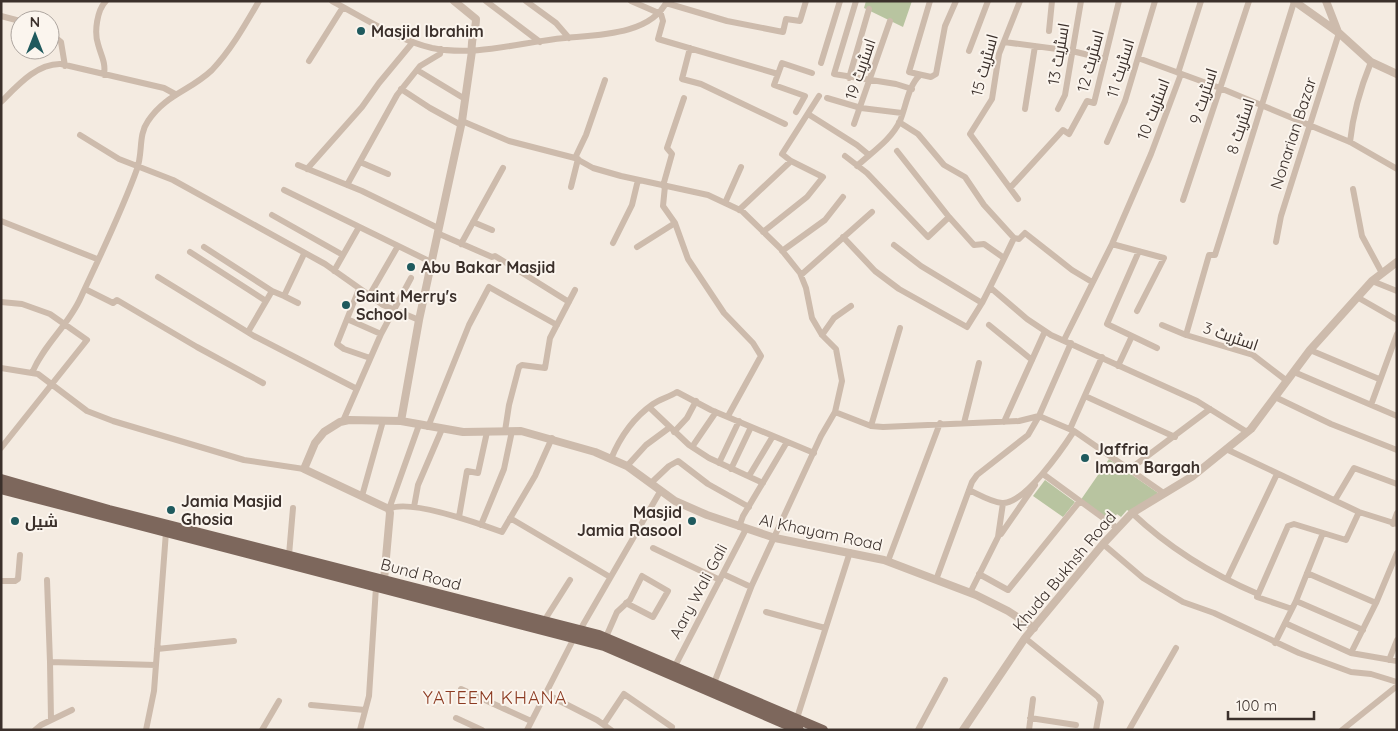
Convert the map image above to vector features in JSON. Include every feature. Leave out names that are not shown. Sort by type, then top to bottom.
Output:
[{"type":"main road","name":"Bund Road","points":[[1,479],[20,490],[166,532],[544,621],[799,730]]},
{"type":"main road","name":"Bund Road","points":[[1,489],[20,490],[109,510],[289,555],[380,583],[577,634],[606,638],[823,730]]},
{"type":"street","points":[[104,75],[106,66],[97,43],[100,12],[106,1]]},
{"type":"street","points":[[32,373],[45,347],[73,312],[85,289],[138,168],[146,124],[160,104],[193,85],[212,69],[229,49],[259,1]]},
{"type":"street","points":[[332,1],[342,4],[413,42],[441,49],[472,51],[606,35],[641,24],[661,14],[667,2],[727,22],[782,32],[786,19],[800,21],[806,1]]},
{"type":"street","points":[[401,421],[419,320],[461,123],[472,51],[471,41],[476,19],[454,1]]},
{"type":"street","points":[[486,1],[540,42]]},
{"type":"street","points":[[526,1],[556,23],[569,38]]},
{"type":"street","points":[[631,1],[661,14]]},
{"type":"street","points":[[821,62],[840,1]]},
{"type":"street","points":[[856,1],[834,74],[849,78],[896,84],[912,90]]},
{"type":"street","points":[[930,1],[909,72],[931,77],[936,74],[945,26],[956,1]]},
{"type":"street","points":[[969,51],[988,1]]},
{"type":"street","name":"اسٹریٹ 15","points":[[1010,188],[970,134],[992,99],[999,54],[1020,1]]},
{"type":"street","points":[[1049,31],[1052,1]]},
{"type":"street","name":"اسٹریٹ 13","points":[[1058,109],[1065,95],[1081,1]]},
{"type":"street","name":"اسٹریٹ 12","points":[[1010,188],[1063,130],[1069,134],[1087,101],[1094,103],[1119,1]]},
{"type":"street","name":"اسٹریٹ 11","points":[[1107,142],[1125,101],[1155,1]]},
{"type":"street","name":"اسٹریٹ 10","points":[[1064,340],[1112,244],[1151,154],[1180,73],[1201,1]]},
{"type":"street","name":"اسٹریٹ 9","points":[[1183,200],[1250,1]]},
{"type":"street","points":[[1326,1],[1339,33]]},
{"type":"street","points":[[1294,2],[1339,33],[1371,62],[1397,74]]},
{"type":"street","name":"اسٹریٹ 8","points":[[1186,335],[1211,253],[1215,254],[1294,2]]},
{"type":"street","points":[[309,61],[342,4]]},
{"type":"street","points":[[849,78],[869,9]]},
{"type":"street","points":[[661,14],[663,21],[658,39],[778,74]]},
{"type":"street","name":"اسٹریٹ 19","points":[[854,124],[871,80],[890,21]]},
{"type":"street","name":"Nonarian Bazar","points":[[1276,242],[1281,216],[1339,33]]},
{"type":"street","points":[[60,41],[65,66]]},
{"type":"street","points":[[307,169],[362,107],[378,83],[413,42]]},
{"type":"street","points":[[1004,42],[1072,51],[1105,59]]},
{"type":"street","points":[[1025,109],[1035,46]]},
{"type":"street","points":[[690,48],[682,79],[701,84],[785,124]]},
{"type":"street","points":[[347,185],[401,89],[428,60],[440,54],[441,49]]},
{"type":"street","points":[[1138,58],[1220,88],[1350,142],[1397,169]]},
{"type":"street","points":[[1350,142],[1352,117],[1358,92],[1371,62]]},
{"type":"street","points":[[1,102],[29,76],[50,63],[170,89],[175,94]]},
{"type":"street","points":[[796,112],[805,96],[774,85],[782,63],[812,73]]},
{"type":"street","points":[[417,70],[465,99]]},
{"type":"street","points":[[857,166],[890,137],[900,122],[920,75]]},
{"type":"street","points":[[571,187],[577,158],[605,80]]},
{"type":"street","points":[[401,89],[430,108],[461,123],[509,141],[577,158],[592,168],[708,196],[725,203],[739,210],[763,232],[782,250],[801,275],[806,288],[812,318],[822,335],[836,350],[842,381],[835,412],[751,587],[714,683]]},
{"type":"street","points":[[763,232],[808,197],[823,177],[791,161],[782,154],[819,96]]},
{"type":"street","points":[[684,98],[667,148],[672,154],[664,186],[663,206],[675,223],[688,258],[708,289],[728,318],[758,348],[761,356],[728,416]]},
{"type":"street","points":[[827,98],[861,108],[902,114]]},
{"type":"street","points":[[808,114],[857,145],[869,155]]},
{"type":"street","points":[[900,122],[918,134],[944,165],[965,177],[984,204],[1014,238],[1019,239],[1025,233],[1072,270],[1092,282]]},
{"type":"street","points":[[80,135],[138,168],[173,180],[334,271],[369,296],[394,310],[419,320]]},
{"type":"street","points":[[897,151],[949,217],[974,245],[984,244],[1004,258]]},
{"type":"street","points":[[844,156],[867,173],[928,237],[949,217]]},
{"type":"street","points":[[739,210],[791,161]]},
{"type":"street","points":[[360,162],[388,174]]},
{"type":"street","points":[[298,165],[347,185],[461,244],[495,256],[568,302]]},
{"type":"street","points":[[725,203],[741,167]]},
{"type":"street","points":[[461,244],[503,168]]},
{"type":"street","points":[[613,243],[632,205],[638,180]]},
{"type":"street","points":[[1010,188],[1018,199]]},
{"type":"street","points":[[1353,189],[1362,236],[1382,273]]},
{"type":"street","points":[[284,190],[431,262]]},
{"type":"street","points":[[782,250],[825,220],[844,197]]},
{"type":"street","points":[[801,275],[872,212]]},
{"type":"street","points":[[272,215],[343,255]]},
{"type":"street","points":[[1,222],[97,259]]},
{"type":"street","points":[[473,222],[492,230]]},
{"type":"street","points":[[637,247],[675,223]]},
{"type":"street","points":[[334,271],[359,227]]},
{"type":"street","points":[[843,237],[875,271],[899,289],[966,327],[992,289],[994,280],[1014,238]]},
{"type":"street","points":[[1112,244],[1164,258],[1137,312]]},
{"type":"street","points":[[894,245],[921,266],[982,303]]},
{"type":"street","points":[[369,296],[398,246]]},
{"type":"street","points":[[204,247],[272,291],[298,303]]},
{"type":"street","points":[[1139,251],[1107,324],[1157,348]]},
{"type":"street","points":[[190,252],[266,301]]},
{"type":"street","points":[[284,296],[304,254]]},
{"type":"street","name":"Khuda Bukhsh Road","points":[[963,730],[1026,638],[1117,528],[1132,513],[1193,476],[1247,432],[1310,350],[1372,281],[1397,262]]},
{"type":"street","points":[[158,276],[248,332],[357,389]]},
{"type":"street","points":[[304,468],[315,443],[324,432],[342,422],[381,334],[411,278]]},
{"type":"street","points":[[1372,281],[1397,291]]},
{"type":"street","points":[[360,730],[369,696],[380,583],[390,513],[389,508],[469,325],[489,287],[557,325]]},
{"type":"street","points":[[85,289],[113,303],[117,300],[197,347],[263,382]]},
{"type":"street","points":[[359,289],[337,344],[344,349],[370,358]]},
{"type":"street","points":[[992,289],[1044,331],[1197,401],[1247,432]]},
{"type":"street","points":[[481,525],[504,469],[509,431],[509,405],[519,367],[522,365],[545,368],[550,338],[575,290]]},
{"type":"street","points":[[248,332],[272,291]]},
{"type":"street","points":[[1357,297],[1397,320]]},
{"type":"street","points":[[1,302],[22,304],[50,314],[59,318],[63,324],[87,340],[1,448]]},
{"type":"street","points":[[822,335],[834,318],[851,306]]},
{"type":"street","points":[[347,319],[381,334]]},
{"type":"street","points":[[989,325],[1032,360]]},
{"type":"street","name":"اسٹریٹ 3","points":[[1162,325],[1186,335],[1253,355],[1287,381]]},
{"type":"street","points":[[871,426],[900,328]]},
{"type":"street","points":[[1004,422],[1044,331]]},
{"type":"street","points":[[1371,404],[1397,334]]},
{"type":"street","points":[[1118,366],[1132,336]]},
{"type":"street","points":[[936,580],[969,490],[978,474],[1028,435],[1039,416],[1071,343]]},
{"type":"street","points":[[1310,350],[1379,379]]},
{"type":"street","points":[[970,593],[998,537],[1072,430],[1102,357]]},
{"type":"street","points":[[964,423],[979,363]]},
{"type":"street","points":[[1,368],[38,374],[87,411],[113,420],[244,460],[278,467],[304,468],[389,508],[394,506],[414,507],[459,517],[502,532],[535,476],[552,438]]},
{"type":"street","points":[[1294,372],[1397,416]]},
{"type":"street","points":[[611,459],[623,434],[648,407],[677,392],[716,412],[814,453]]},
{"type":"street","points":[[1085,396],[1175,437]]},
{"type":"street","points":[[1275,397],[1331,424],[1397,450]]},
{"type":"street","points":[[627,466],[646,445],[672,430],[686,418],[696,401]]},
{"type":"street","points":[[648,407],[692,447],[719,463],[763,484]]},
{"type":"street","points":[[1130,470],[1210,409]]},
{"type":"street","points":[[692,447],[716,412]]},
{"type":"street","points":[[835,412],[871,426],[1004,422],[1039,416],[1072,430],[1162,492]]},
{"type":"street","points":[[362,496],[383,420]]},
{"type":"street","name":"Al Khayam Road","points":[[342,422],[401,421],[463,432],[521,431],[552,438],[627,466],[675,501],[743,528],[775,538],[888,561],[970,593],[1008,611],[1034,628]]},
{"type":"street","points":[[719,463],[739,421]]},
{"type":"street","points":[[888,561],[940,423]]},
{"type":"street","points":[[731,469],[751,427]]},
{"type":"street","points":[[414,507],[418,485],[442,429]]},
{"type":"street","points":[[459,517],[466,471],[478,473],[487,432]]},
{"type":"street","points":[[749,476],[773,436]]},
{"type":"street","name":"Aary Wali Gali","points":[[675,666],[721,577],[743,528],[749,507],[787,442]]},
{"type":"street","points":[[1226,449],[1359,512],[1395,524],[1397,513]]},
{"type":"street","points":[[651,483],[668,466],[678,461],[708,484],[749,507]]},
{"type":"street","points":[[1335,500],[1354,468],[1397,484]]},
{"type":"street","points":[[1227,579],[1277,474]]},
{"type":"street","points":[[969,490],[1003,503],[1015,498],[1041,477]]},
{"type":"street","points":[[1041,477],[1080,501],[1117,528]]},
{"type":"street","points":[[527,730],[577,634],[661,490]]},
{"type":"street","points":[[979,574],[1008,590],[1080,501]]},
{"type":"street","points":[[998,537],[1003,503]]},
{"type":"street","points":[[289,555],[293,508]]},
{"type":"street","points":[[1258,594],[1288,526],[1294,524],[1348,539],[1359,512]]},
{"type":"street","points":[[1132,513],[1154,534],[1216,575],[1258,594],[1257,597],[1292,609]]},
{"type":"street","points":[[510,518],[610,577]]},
{"type":"street","points":[[146,730],[154,691],[166,532]]},
{"type":"street","points":[[1275,643],[1296,601],[1323,533]]},
{"type":"street","points":[[1103,544],[1143,578],[1164,592],[1275,643],[1351,672],[1371,674],[1397,684],[1389,693],[1342,730]]},
{"type":"street","points":[[653,548],[721,577],[751,587]]},
{"type":"street","points":[[797,718],[850,552]]},
{"type":"street","points":[[1351,653],[1397,553]]},
{"type":"street","points":[[1,581],[15,582],[18,579],[20,555]]},
{"type":"street","points":[[1307,573],[1376,602]]},
{"type":"street","points":[[606,638],[617,612],[626,603],[642,576],[668,591],[653,617],[626,603]]},
{"type":"street","points":[[47,580],[50,720]]},
{"type":"street","points":[[544,621],[570,580]]},
{"type":"street","points":[[1296,601],[1363,630]]},
{"type":"street","points":[[766,612],[826,628]]},
{"type":"street","points":[[1285,623],[1351,653],[1397,661]]},
{"type":"street","points":[[1026,638],[1098,697],[1101,702],[1096,730]]},
{"type":"street","points":[[1388,660],[1397,640]]},
{"type":"street","points":[[157,649],[234,641]]},
{"type":"street","points":[[1128,730],[1176,648]]},
{"type":"street","points":[[50,662],[156,665]]},
{"type":"street","points":[[918,730],[946,680]]},
{"type":"street","points":[[461,690],[531,721]]},
{"type":"street","points":[[1389,693],[1397,698]]},
{"type":"street","points":[[546,694],[604,724],[611,730]]},
{"type":"street","points":[[604,724],[624,694],[672,727]]},
{"type":"street","points":[[1029,730],[1033,699]]},
{"type":"street","points":[[262,730],[279,701]]},
{"type":"street","points":[[311,705],[365,710]]},
{"type":"street","points":[[35,730],[50,720],[72,710]]},
{"type":"street","points":[[456,718],[482,730]]},
{"type":"street","points":[[1030,718],[1076,725]]},
{"type":"green space","points":[[866,1],[912,1],[903,27],[864,8]]},
{"type":"green space","points":[[1109,459],[1161,495],[1132,513],[1127,510],[1121,517],[1117,514],[1112,521],[1080,501]]},
{"type":"green space","points":[[1045,480],[1075,502],[1063,517],[1033,496]]},
{"type":"place","name":"Masjid Ibrahim","points":[[361,31]]},
{"type":"place","name":"Abu Bakar Masjid","points":[[411,267]]},
{"type":"place","name":"Saint Merry's School","points":[[346,305]]},
{"type":"place","name":"Jaffria Imam Bargah","points":[[1085,458]]},
{"type":"place","name":"Jamia Masjid Ghosia","points":[[171,510]]},
{"type":"place","name":"شیل","points":[[15,521]]},
{"type":"place","name":"Masjid Jamia Rasool","points":[[692,521]]},
{"type":"district","name":"YATEEM KHANA","points":[[495,697]]}]
